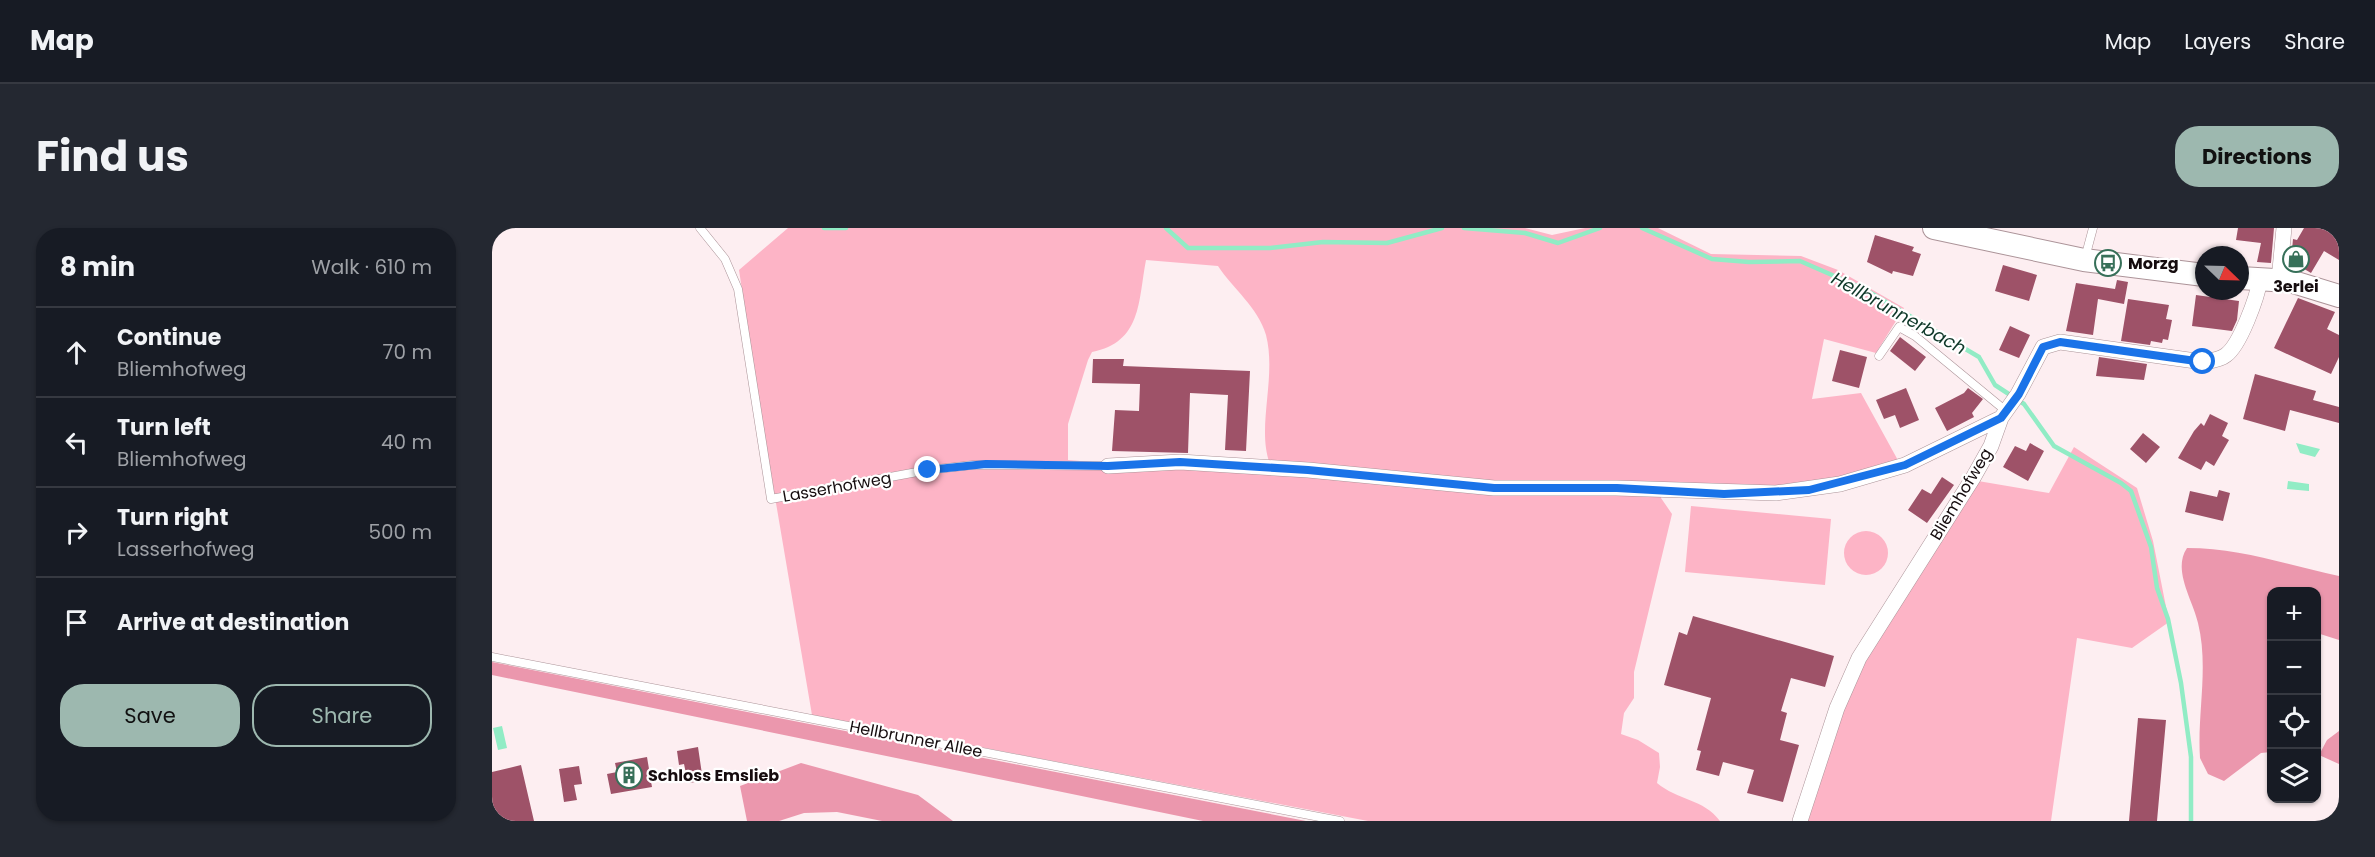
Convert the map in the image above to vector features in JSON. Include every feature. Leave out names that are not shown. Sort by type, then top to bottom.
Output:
[{"type":"street","points":[[1935,228],[2084,260],[2195,274]]},
{"type":"street","points":[[2284,228],[2260,280],[2339,296]]},
{"type":"street","name":"Bliemhofweg","points":[[1800,821],[1837,708],[1859,658],[1973,478],[2009,406],[2043,347],[2060,342],[2203,362],[2226,356],[2248,317],[2260,280]]},
{"type":"street","name":"Lasserhofweg","points":[[1108,466],[1180,462],[1317,471],[1494,488],[1617,488],[1776,493],[1840,484],[1905,465],[2009,406]]},
{"type":"lane","name":"Lasserhofweg","points":[[700,228],[725,259],[738,289],[771,499],[928,470],[973,465],[1108,466]]},
{"type":"lane","points":[[2084,260],[2093,228]]},
{"type":"lane","points":[[1879,356],[1899,327],[1915,336],[2009,406]]},
{"type":"lane","name":"Hellbrunner Allee","points":[[492,657],[1340,821]]},
{"type":"shaded area","points":[[788,228],[1525,228],[1552,235],[1585,228],[1658,228],[1711,254],[1801,256],[1838,270],[1904,308],[1876,353],[1824,339],[1812,399],[1861,393],[1900,464],[1795,489],[1661,487],[1661,498],[1672,514],[1634,672],[1634,698],[1624,713],[1621,734],[1638,740],[1659,753],[1660,767],[1657,783],[1706,808],[1720,821],[1368,821],[812,715],[739,270]],"holes":[[[1146,260],[1218,266],[1251,307],[1266,335],[1269,368],[1265,435],[1270,464],[1104,463],[1068,460],[1068,424],[1088,360],[1092,352],[1108,347],[1129,330],[1139,305]]]},
{"type":"shaded area","points":[[2296,443],[2320,449],[2315,457],[2300,453]]},
{"type":"shaded area","points":[[2074,447],[2137,488],[2153,541],[2169,622],[2132,648],[2077,638],[2051,821],[1806,821],[1854,680],[1978,481],[2049,493]]},
{"type":"shaded area","points":[[2288,481],[2309,484],[2309,491],[2287,489]]},
{"type":"shaded area","points":[[1691,506],[1831,519],[1825,585],[1685,572]]},
{"type":"shaded area","points":[[1866,531],[1875,532],[1882,537],[1887,544],[1887,562],[1882,569],[1875,574],[1866,575],[1857,574],[1850,569],[1845,562],[1844,553],[1845,544],[1850,537],[1857,532]]},
{"type":"shaded area","points":[[2187,548],[2226,551],[2339,576],[2339,640],[2321,634],[2321,587],[2267,587],[2267,752],[2261,753],[2224,781],[2208,774],[2200,758],[2203,656],[2198,623],[2185,585],[2183,557]]},
{"type":"shaded area","points":[[492,662],[1306,821],[1203,821],[492,675]]},
{"type":"shaded area","points":[[502,726],[507,748],[498,750],[493,728]]},
{"type":"shaded area","points":[[2339,731],[2339,764],[2321,756],[2327,740]]},
{"type":"shaded area","points":[[801,763],[918,795],[953,821],[882,821],[837,812],[804,813],[779,821],[747,821],[740,786]]},
{"type":"building","points":[[2238,228],[2274,228],[2271,263],[2257,262],[2261,243],[2236,240]]},
{"type":"building","points":[[2304,228],[2339,228],[2339,260],[2324,251],[2311,273],[2291,261],[2293,239],[2297,240]]},
{"type":"building","points":[[1875,235],[1914,247],[1912,251],[1921,254],[1913,276],[1893,271],[1892,274],[1867,262]]},
{"type":"building","points":[[2003,265],[2037,275],[2029,301],[1995,291]]},
{"type":"building","points":[[2117,280],[2128,282],[2124,304],[2098,299],[2093,335],[2066,331],[2076,283],[2115,289]]},
{"type":"building","points":[[2298,298],[2335,312],[2327,329],[2339,335],[2339,357],[2331,374],[2274,348]]},
{"type":"building","points":[[2128,299],[2169,305],[2166,319],[2172,320],[2168,340],[2163,339],[2162,343],[2151,341],[2150,345],[2121,341]]},
{"type":"building","points":[[2195,300],[2239,301],[2237,320],[2232,331],[2192,326]]},
{"type":"building","points":[[2010,326],[2030,335],[2019,358],[1999,350]]},
{"type":"building","points":[[1900,337],[1926,357],[1915,371],[1890,351]]},
{"type":"building","points":[[1840,350],[1867,357],[1859,388],[1832,381]]},
{"type":"building","points":[[2099,357],[2147,364],[2144,380],[2096,376]]},
{"type":"building","points":[[1093,359],[1124,359],[1123,366],[1250,371],[1246,451],[1225,450],[1228,395],[1190,393],[1188,453],[1112,451],[1115,410],[1139,411],[1140,384],[1092,383]]},
{"type":"building","points":[[2255,374],[2316,391],[2313,400],[2339,407],[2339,423],[2290,410],[2285,431],[2243,419]]},
{"type":"building","points":[[1906,388],[1919,420],[1900,428],[1895,415],[1884,419],[1876,400]]},
{"type":"building","points":[[1968,388],[1983,399],[1972,413],[1974,417],[1947,431],[1935,408],[1964,393]]},
{"type":"building","points":[[2210,414],[2228,423],[2222,436],[2229,440],[2214,466],[2206,461],[2201,470],[2178,458],[2194,431],[2201,423],[2204,426]]},
{"type":"building","points":[[2143,433],[2160,447],[2146,463],[2130,449]]},
{"type":"building","points":[[2030,443],[2044,451],[2028,481],[2003,467],[2015,446],[2026,451]]},
{"type":"building","points":[[1942,477],[1954,485],[1927,523],[1908,510],[1922,489],[1931,494]]},
{"type":"building","points":[[2219,490],[2230,493],[2223,521],[2185,512],[2190,491],[2217,497]]},
{"type":"building","points":[[1693,616],[1834,656],[1825,687],[1791,678],[1781,711],[1787,713],[1780,740],[1799,745],[1783,802],[1747,793],[1754,770],[1723,762],[1719,776],[1696,770],[1701,751],[1697,750],[1711,698],[1664,685],[1679,632],[1687,635]]},
{"type":"building","points":[[2138,718],[2166,720],[2157,821],[2129,821]]},
{"type":"building","points":[[698,747],[703,781],[688,783],[684,764],[679,765],[677,751]]},
{"type":"building","name":"Schloss Emslieb","points":[[647,757],[652,787],[611,794],[607,774],[617,772],[615,763]]},
{"type":"building","points":[[521,765],[534,821],[492,821],[492,772]]},
{"type":"building","points":[[579,766],[582,784],[574,785],[577,800],[564,802],[559,769]]},
{"type":"waterway","name":"Hellbrunnerbach","points":[[824,228],[846,228]]},
{"type":"waterway","name":"Hellbrunnerbach","points":[[1166,228],[1188,248],[1270,248],[1323,242],[1387,243],[1442,228]]},
{"type":"waterway","name":"Hellbrunnerbach","points":[[1464,228],[1525,233],[1558,243],[1600,228]]},
{"type":"waterway","name":"Hellbrunnerbach","points":[[1642,228],[1712,259],[1749,262],[1800,261],[1864,289],[1979,357],[1995,385],[2024,404],[2054,446],[2121,483],[2131,491],[2151,547],[2157,588],[2168,619],[2181,683],[2191,757],[2191,821]]},
{"type":"place","name":"3erlei","points":[[2296,259]]},
{"type":"place","name":"Morzg","points":[[2108,263]]},
{"type":"place","name":"Schloss Emslieb","points":[[629,775]]},
{"type":"route","points":[[928,470],[986,464],[1108,466],[1180,462],[1308,470],[1494,488],[1617,488],[1724,494],[1776,493],[1840,484],[1905,465],[2001,418],[2019,394],[2043,347],[2060,342],[2203,362]]}]
